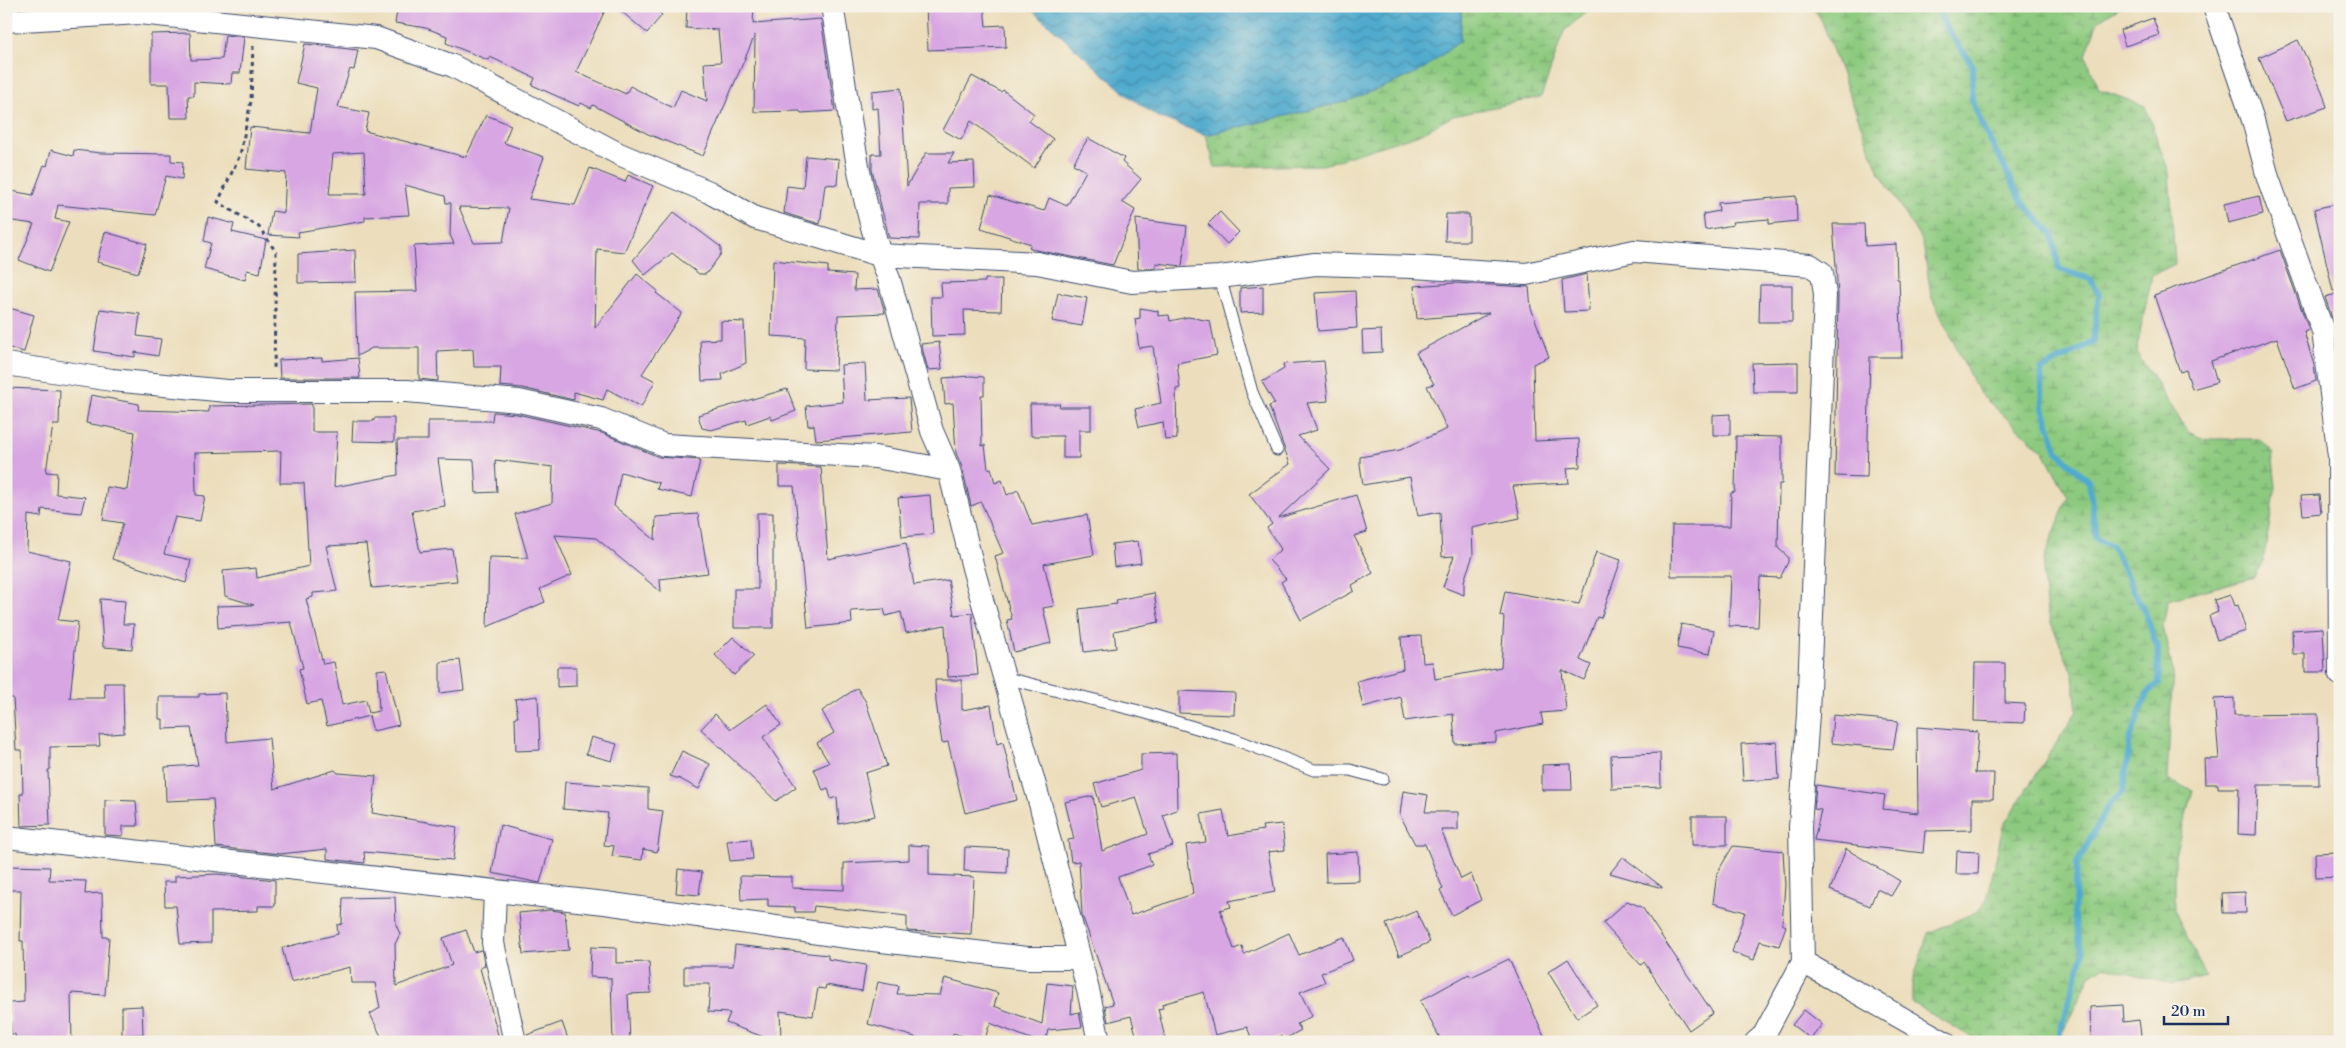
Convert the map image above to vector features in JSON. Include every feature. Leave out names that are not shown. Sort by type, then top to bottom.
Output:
[{"type":"street","points":[[832,6],[863,190],[879,255],[888,279],[932,431],[949,470],[973,568],[1006,678],[1099,1042]]},
{"type":"street","points":[[2214,6],[2254,120],[2268,178],[2323,331],[2339,456],[2340,674]]},
{"type":"street","points":[[6,21],[139,13],[376,38],[453,66],[619,154],[709,192],[755,218],[879,255],[1037,262],[1132,282],[1220,277],[1314,264],[1412,267],[1526,274],[1634,251],[1810,265],[1822,273],[1825,295],[1808,704],[1800,827],[1802,962],[1764,1035],[1756,1042]]},
{"type":"street","points":[[6,364],[112,380],[227,391],[407,391],[519,401],[600,418],[664,445],[875,457],[949,470]]},
{"type":"street","points":[[6,838],[605,903],[847,938],[1027,958],[1079,958]]},
{"type":"street","points":[[495,891],[493,943],[516,1042]]},
{"type":"street","points":[[1802,962],[1944,1042]]},
{"type":"lane","points":[[1220,277],[1252,392],[1277,450]]},
{"type":"lane","points":[[1006,678],[1139,711],[1234,739],[1314,770],[1350,770],[1383,779]]},
{"type":"path","points":[[254,24],[251,101],[242,146],[240,155],[218,202],[259,227],[276,252],[273,391]]},
{"type":"green space","points":[[1462,6],[1593,6],[1564,31],[1541,97],[1453,116],[1422,133],[1323,165],[1215,167],[1206,135],[1348,101],[1460,41]]},
{"type":"green space","points":[[1811,6],[2121,6],[2098,21],[2086,55],[2098,89],[2145,106],[2169,172],[2175,264],[2152,275],[2136,352],[2188,432],[2204,439],[2259,439],[2272,451],[2276,487],[2263,561],[2254,577],[2168,600],[2163,626],[2173,672],[2167,780],[2193,790],[2175,854],[2175,911],[2206,977],[2173,985],[2105,966],[2090,976],[2058,1042],[1980,1042],[1912,1003],[1912,983],[1928,933],[1978,911],[1987,900],[2003,826],[2077,711],[2073,675],[2047,613],[2043,577],[2044,559],[2068,497],[2044,452],[1980,394],[1971,378],[1931,296],[1923,243],[1878,170],[1821,19]]},
{"type":"water","points":[[1028,6],[1462,6],[1460,41],[1418,73],[1348,101],[1206,135],[1158,117],[1127,95]]},
{"type":"building","points":[[398,6],[607,6],[576,72],[626,94],[630,86],[673,108],[681,90],[707,101],[704,63],[721,62],[718,30],[686,28],[687,6],[754,6],[753,24],[821,19],[835,111],[801,113],[800,111],[754,112],[755,35],[703,156],[648,134],[593,105],[591,108],[581,103],[579,106],[532,85],[535,78],[490,57],[488,60],[446,43],[447,36],[426,28],[395,23]]},
{"type":"building","points":[[615,6],[652,6],[662,15],[647,33]]},
{"type":"building","points":[[926,6],[984,6],[986,26],[1005,25],[1006,47],[928,50]]},
{"type":"building","points":[[2153,18],[2159,35],[2125,46],[2120,30]]},
{"type":"building","points":[[190,33],[191,60],[222,59],[225,35],[244,37],[240,73],[232,73],[231,84],[194,82],[194,96],[188,96],[189,118],[170,118],[169,84],[151,84],[151,34]]},
{"type":"building","points":[[2298,40],[2322,91],[2327,107],[2286,121],[2259,58]]},
{"type":"building","points":[[305,44],[358,50],[354,70],[350,69],[338,107],[369,113],[365,131],[466,157],[486,115],[511,125],[504,143],[544,157],[529,199],[575,205],[590,168],[625,182],[628,175],[653,186],[624,252],[597,249],[595,328],[637,274],[658,291],[656,293],[682,313],[642,374],[655,381],[641,407],[607,389],[603,400],[574,392],[574,400],[522,388],[500,386],[501,367],[474,367],[473,349],[437,351],[438,381],[419,379],[419,348],[372,348],[357,356],[355,292],[417,291],[414,246],[454,244],[450,235],[451,203],[446,203],[445,196],[405,185],[409,215],[365,217],[365,221],[298,232],[299,237],[268,235],[272,211],[284,213],[286,173],[246,169],[250,127],[310,133],[317,88],[296,83]],"holes":[[[364,152],[366,194],[329,194],[333,154]],[[459,207],[509,208],[503,242],[474,243]]]},
{"type":"building","points":[[972,76],[1001,92],[1003,90],[1034,114],[1029,121],[1053,139],[1034,168],[971,121],[961,140],[943,130]]},
{"type":"building","points":[[901,88],[907,186],[926,153],[954,153],[948,163],[974,162],[975,187],[948,188],[948,204],[920,204],[919,239],[889,238],[872,170],[872,154],[881,154],[878,108],[872,109],[872,91]]},
{"type":"building","points":[[1088,138],[1124,158],[1122,162],[1141,179],[1122,202],[1135,210],[1113,265],[1036,250],[1029,247],[1031,244],[981,228],[990,195],[1044,211],[1049,198],[1067,206],[1086,171],[1073,164]]},
{"type":"building","points":[[51,150],[73,156],[74,150],[101,153],[171,154],[171,161],[183,162],[182,179],[166,176],[155,215],[58,205],[55,219],[69,222],[49,272],[19,260],[34,224],[6,220],[6,190],[33,195],[44,165],[47,166]]},
{"type":"building","points":[[806,156],[839,159],[837,185],[825,184],[820,224],[784,213],[787,186],[803,188]]},
{"type":"building","points":[[1796,196],[1797,221],[1769,224],[1769,219],[1732,222],[1733,225],[1705,230],[1703,214],[1719,211],[1718,203]]},
{"type":"building","points":[[2259,196],[2263,214],[2228,223],[2224,204]]},
{"type":"building","points":[[2340,203],[2340,290],[2333,291],[2314,209]]},
{"type":"building","points":[[674,212],[721,247],[721,254],[706,274],[699,274],[672,253],[645,275],[633,260]]},
{"type":"building","points":[[1220,212],[1239,232],[1227,244],[1208,224]]},
{"type":"building","points":[[1446,214],[1469,214],[1469,241],[1445,241]]},
{"type":"building","points":[[208,217],[234,224],[232,232],[266,240],[260,273],[247,270],[245,280],[204,269],[211,243],[204,241]]},
{"type":"building","points":[[1136,219],[1187,226],[1182,266],[1156,263],[1156,268],[1138,269]]},
{"type":"building","points":[[1833,224],[1864,224],[1865,246],[1896,244],[1902,357],[1870,357],[1867,477],[1835,476],[1838,295]]},
{"type":"building","points":[[105,232],[147,244],[138,273],[97,262]]},
{"type":"building","points":[[355,250],[356,282],[298,283],[298,254]]},
{"type":"building","points":[[2280,250],[2309,330],[2304,332],[2314,365],[2316,381],[2295,389],[2277,338],[2211,361],[2217,382],[2192,389],[2186,370],[2180,372],[2154,295]]},
{"type":"building","points":[[773,260],[828,266],[828,273],[855,275],[854,290],[878,289],[885,313],[838,315],[836,370],[804,369],[805,338],[771,336]]},
{"type":"building","points":[[1587,274],[1589,311],[1564,312],[1562,280]]},
{"type":"building","points":[[985,279],[1002,279],[1001,311],[964,310],[965,335],[932,336],[931,297],[942,297],[941,283],[985,282]]},
{"type":"building","points":[[1454,283],[1529,287],[1531,308],[1549,357],[1533,364],[1535,441],[1579,439],[1580,467],[1567,468],[1569,483],[1513,486],[1520,518],[1472,528],[1473,555],[1464,581],[1464,595],[1443,587],[1454,556],[1442,557],[1440,512],[1418,516],[1410,477],[1363,485],[1360,464],[1360,457],[1400,450],[1447,429],[1427,386],[1434,384],[1416,353],[1489,313],[1417,319],[1414,286]]},
{"type":"building","points":[[1760,285],[1792,285],[1792,322],[1759,322]]},
{"type":"building","points":[[1263,286],[1263,312],[1240,313],[1240,288]]},
{"type":"building","points":[[1355,291],[1357,328],[1318,331],[1315,293]]},
{"type":"building","points":[[1058,293],[1087,298],[1082,326],[1052,321]]},
{"type":"building","points":[[2340,293],[2340,322],[2334,324],[2325,297]]},
{"type":"building","points":[[6,307],[34,315],[24,352],[6,347]]},
{"type":"building","points":[[1140,308],[1158,311],[1158,316],[1169,315],[1170,321],[1188,317],[1210,321],[1217,355],[1177,363],[1180,388],[1176,389],[1177,439],[1165,440],[1163,422],[1139,427],[1135,409],[1161,403],[1153,346],[1139,348],[1135,319],[1140,318]]},
{"type":"building","points":[[100,309],[140,314],[137,336],[161,339],[158,356],[135,352],[135,357],[94,351]]},
{"type":"building","points":[[721,321],[744,322],[746,363],[722,374],[723,380],[702,381],[700,340],[721,339]]},
{"type":"building","points":[[1381,330],[1382,352],[1363,353],[1362,331]]},
{"type":"building","points":[[939,342],[942,369],[928,370],[921,344]]},
{"type":"building","points":[[322,358],[322,361],[358,358],[360,378],[280,378],[279,360]]},
{"type":"building","points":[[1324,361],[1328,401],[1307,403],[1317,430],[1298,436],[1330,469],[1278,518],[1356,495],[1367,532],[1354,536],[1373,573],[1352,585],[1354,591],[1301,620],[1281,582],[1286,579],[1269,560],[1281,549],[1267,528],[1272,524],[1249,494],[1290,464],[1269,406],[1275,404],[1262,382],[1284,369],[1283,364]]},
{"type":"building","points":[[1798,362],[1798,392],[1753,392],[1752,363]]},
{"type":"building","points":[[865,363],[867,400],[909,398],[912,432],[816,440],[814,425],[808,426],[806,406],[843,402],[841,365]]},
{"type":"building","points":[[984,377],[984,395],[981,395],[982,446],[985,445],[988,469],[991,468],[995,483],[1002,480],[1007,495],[1018,490],[1032,525],[1087,515],[1094,555],[1044,564],[1054,606],[1043,608],[1051,643],[1014,652],[1007,620],[1012,619],[995,556],[1003,553],[981,502],[971,506],[962,467],[956,453],[953,403],[945,404],[943,378]]},
{"type":"building","points":[[6,388],[60,390],[59,425],[53,425],[46,472],[57,473],[56,494],[85,497],[81,513],[42,509],[41,517],[28,515],[27,551],[71,561],[58,620],[78,622],[70,698],[105,698],[104,683],[123,683],[124,733],[99,735],[100,746],[50,747],[50,770],[48,770],[50,825],[21,826],[20,794],[23,794],[22,750],[16,750],[13,698],[6,698]]},
{"type":"building","points":[[787,389],[796,411],[772,420],[770,416],[747,424],[746,420],[711,430],[702,428],[698,415]]},
{"type":"building","points":[[91,395],[139,404],[138,410],[209,412],[209,406],[312,404],[312,432],[337,432],[334,487],[398,475],[397,440],[428,440],[428,421],[492,421],[493,412],[517,414],[602,433],[659,457],[700,460],[692,497],[657,489],[659,483],[621,472],[614,506],[655,540],[656,517],[698,514],[708,573],[660,579],[661,592],[596,538],[555,535],[572,575],[540,589],[545,602],[487,627],[489,557],[528,558],[515,514],[552,503],[553,467],[495,460],[497,492],[476,493],[474,460],[438,459],[445,506],[412,511],[420,552],[452,549],[457,581],[372,588],[366,544],[326,546],[337,591],[313,593],[313,597],[306,599],[323,664],[334,662],[342,705],[366,700],[369,713],[379,711],[377,670],[386,669],[399,725],[373,731],[369,716],[327,726],[321,701],[307,704],[299,669],[303,668],[291,622],[218,628],[217,606],[254,605],[225,596],[223,571],[256,568],[257,578],[309,566],[304,483],[280,483],[281,451],[195,453],[196,495],[205,496],[200,521],[175,517],[164,554],[191,560],[186,583],[112,559],[123,523],[103,520],[107,487],[127,490],[135,432],[86,423]]},
{"type":"building","points":[[1030,404],[1060,404],[1059,407],[1091,407],[1091,430],[1079,430],[1079,458],[1063,458],[1063,436],[1031,436]]},
{"type":"building","points":[[1730,414],[1730,435],[1713,435],[1713,415]]},
{"type":"building","points":[[374,418],[394,418],[394,442],[352,441],[353,421],[374,421]]},
{"type":"building","points":[[1736,436],[1782,437],[1782,484],[1779,484],[1778,548],[1788,557],[1788,562],[1780,578],[1760,577],[1758,627],[1729,626],[1731,576],[1671,576],[1672,526],[1730,526],[1731,493],[1735,492]]},
{"type":"building","points":[[779,465],[821,467],[828,559],[906,543],[914,585],[948,580],[954,615],[972,613],[978,675],[948,677],[945,625],[906,633],[901,612],[886,616],[884,609],[851,611],[852,623],[808,628],[794,486],[779,486]]},
{"type":"building","points":[[930,495],[933,534],[902,537],[898,498]]},
{"type":"building","points":[[2319,495],[2321,513],[2303,515],[2301,496]]},
{"type":"building","points":[[757,513],[773,513],[773,628],[734,628],[734,589],[758,589]]},
{"type":"building","points":[[1138,541],[1141,563],[1114,567],[1112,544]]},
{"type":"building","points":[[1596,552],[1621,560],[1601,618],[1597,617],[1580,660],[1591,665],[1584,680],[1562,670],[1566,711],[1541,713],[1543,724],[1496,733],[1496,742],[1455,744],[1453,714],[1405,721],[1401,697],[1363,707],[1357,681],[1403,669],[1401,637],[1421,636],[1423,663],[1433,662],[1435,679],[1501,667],[1504,617],[1500,616],[1505,591],[1579,604]]},
{"type":"building","points":[[1154,593],[1159,622],[1114,631],[1116,648],[1084,652],[1079,609],[1117,604],[1116,600]]},
{"type":"building","points":[[2231,595],[2235,606],[2238,605],[2246,631],[2217,640],[2209,616],[2218,612],[2214,600]]},
{"type":"building","points":[[100,599],[125,601],[123,624],[134,624],[132,649],[103,647]]},
{"type":"building","points":[[1681,624],[1714,630],[1710,654],[1677,648]]},
{"type":"building","points":[[2323,628],[2325,672],[2305,672],[2305,654],[2293,654],[2292,630]]},
{"type":"building","points":[[733,637],[754,656],[734,675],[715,655]]},
{"type":"building","points":[[460,660],[464,690],[440,693],[440,662]]},
{"type":"building","points":[[1975,663],[2005,663],[2005,703],[2025,704],[2024,723],[1974,721]]},
{"type":"building","points":[[557,667],[576,667],[576,686],[557,687]]},
{"type":"building","points":[[935,680],[962,680],[962,710],[991,705],[997,744],[1003,742],[1017,800],[965,813],[948,742],[942,743]]},
{"type":"building","points":[[857,688],[866,702],[887,766],[865,773],[875,816],[839,824],[837,797],[831,799],[828,788],[823,790],[814,769],[829,763],[817,743],[834,733],[822,711]]},
{"type":"building","points":[[1179,691],[1235,693],[1234,715],[1179,713]]},
{"type":"building","points":[[225,693],[227,742],[269,738],[274,789],[335,770],[338,773],[376,776],[372,813],[457,827],[453,860],[364,852],[365,863],[327,859],[327,849],[280,854],[216,847],[213,799],[166,801],[165,767],[198,765],[191,728],[163,729],[163,719],[159,719],[159,697],[199,697],[199,694]]},
{"type":"building","points":[[538,696],[540,750],[516,751],[515,717],[518,717],[515,699]]},
{"type":"building","points":[[2234,698],[2234,715],[2318,714],[2319,785],[2258,785],[2256,835],[2238,834],[2239,788],[2218,788],[2218,784],[2205,784],[2204,759],[2219,759],[2214,699]]},
{"type":"building","points":[[767,704],[781,725],[763,737],[796,787],[776,801],[701,729],[715,714],[731,729]]},
{"type":"building","points":[[1833,715],[1898,721],[1893,749],[1831,743]]},
{"type":"building","points":[[1917,727],[1978,732],[1975,773],[1994,773],[1993,799],[1972,799],[1972,830],[1925,831],[1923,853],[1814,840],[1821,810],[1814,809],[1816,785],[1885,795],[1883,809],[1918,813]]},
{"type":"building","points":[[591,737],[617,744],[612,761],[586,754]]},
{"type":"building","points":[[1777,742],[1779,779],[1743,781],[1741,744]]},
{"type":"building","points":[[682,751],[710,764],[699,789],[670,776]]},
{"type":"building","points":[[1176,753],[1177,810],[1163,815],[1173,846],[1148,854],[1152,865],[1118,877],[1131,915],[1193,894],[1186,845],[1206,842],[1201,814],[1223,810],[1228,836],[1263,830],[1262,826],[1282,824],[1285,850],[1268,852],[1275,892],[1229,901],[1231,907],[1220,910],[1234,949],[1242,946],[1244,954],[1289,933],[1299,955],[1344,937],[1353,960],[1321,973],[1325,982],[1300,992],[1312,1016],[1297,1024],[1301,1030],[1283,1040],[1281,1036],[1266,1042],[1253,1042],[1247,1027],[1215,1035],[1204,992],[1162,1004],[1163,1008],[1158,1009],[1166,1042],[1138,1042],[1131,1016],[1108,1022],[1105,1006],[1113,1004],[1082,915],[1079,861],[1071,862],[1068,840],[1074,839],[1065,802],[1093,796],[1102,851],[1148,834],[1136,797],[1101,807],[1094,784],[1141,770],[1141,754]]},
{"type":"building","points":[[1660,753],[1661,787],[1612,789],[1611,755]]},
{"type":"building","points":[[1571,764],[1572,790],[1542,790],[1542,765]]},
{"type":"building","points":[[565,782],[648,788],[648,809],[663,811],[657,852],[643,849],[642,860],[612,856],[614,846],[604,845],[608,813],[563,809]]},
{"type":"building","points":[[1403,791],[1428,795],[1425,812],[1458,812],[1458,830],[1441,830],[1461,879],[1471,874],[1481,900],[1452,915],[1440,890],[1443,889],[1425,844],[1415,844],[1400,815]]},
{"type":"building","points":[[105,800],[136,801],[138,826],[123,826],[123,836],[105,835]]},
{"type":"building","points":[[1692,816],[1727,816],[1727,845],[1692,845]]},
{"type":"building","points":[[500,825],[552,839],[540,883],[492,873]]},
{"type":"building","points":[[751,839],[753,859],[730,861],[727,841]]},
{"type":"building","points":[[909,845],[929,846],[929,875],[974,877],[971,934],[907,931],[907,916],[814,906],[813,912],[795,912],[795,907],[768,906],[768,899],[741,900],[740,876],[792,877],[792,888],[844,890],[844,863],[909,860]]},
{"type":"building","points":[[1733,846],[1783,851],[1785,885],[1782,924],[1786,926],[1779,946],[1760,941],[1754,960],[1732,952],[1745,912],[1713,903],[1717,873]]},
{"type":"building","points":[[965,847],[1008,849],[1007,873],[964,871]]},
{"type":"building","points":[[1846,849],[1900,881],[1891,896],[1877,889],[1870,906],[1830,890]]},
{"type":"building","points":[[1957,851],[1979,852],[1978,874],[1956,874]]},
{"type":"building","points":[[1358,852],[1359,881],[1326,882],[1325,854]]},
{"type":"building","points":[[2339,852],[2340,877],[2316,878],[2315,853]]},
{"type":"building","points":[[1623,857],[1662,887],[1662,888],[1610,873]]},
{"type":"building","points":[[6,866],[50,867],[49,880],[86,881],[85,894],[102,893],[103,937],[109,937],[105,995],[71,993],[72,1042],[16,1042],[15,1034],[11,1034],[10,1003],[24,1002],[23,941],[20,941],[21,890],[6,890]]},
{"type":"building","points":[[678,869],[702,872],[699,895],[676,893]]},
{"type":"building","points":[[217,874],[275,880],[275,906],[258,906],[258,911],[211,912],[211,943],[180,944],[176,906],[165,906],[164,882],[175,882],[175,876]]},
{"type":"building","points":[[2245,892],[2246,913],[2223,913],[2222,893]]},
{"type":"building","points":[[395,897],[396,925],[400,934],[395,944],[396,986],[452,965],[443,938],[466,930],[474,952],[481,950],[482,952],[485,966],[480,968],[500,1042],[384,1042],[370,1014],[380,1008],[375,983],[351,983],[350,967],[291,982],[282,948],[338,934],[337,925],[342,924],[343,898]]},
{"type":"building","points":[[1627,901],[1642,907],[1713,1013],[1689,1030],[1644,962],[1641,965],[1603,923]]},
{"type":"building","points":[[550,910],[565,912],[569,950],[523,954],[519,913]]},
{"type":"building","points":[[1416,911],[1430,942],[1399,956],[1386,924]]},
{"type":"building","points":[[735,945],[828,955],[828,959],[866,965],[862,991],[826,985],[825,989],[818,988],[813,1016],[780,1011],[781,1039],[769,1039],[726,1023],[730,1013],[708,1012],[710,984],[684,984],[684,966],[733,966]]},
{"type":"building","points":[[591,947],[616,948],[616,963],[649,962],[651,993],[628,994],[630,1042],[613,1042],[611,978],[590,977]]},
{"type":"building","points":[[1509,959],[1547,1042],[1442,1042],[1420,1001],[1469,974],[1471,977]]},
{"type":"building","points":[[1568,959],[1597,1005],[1577,1018],[1548,972]]},
{"type":"building","points":[[945,978],[998,993],[994,1006],[1042,1024],[1047,983],[1073,986],[1071,1014],[1079,1012],[1082,1027],[1048,1030],[1045,1042],[1036,1041],[990,1023],[984,1042],[953,1033],[951,1042],[925,1042],[915,1039],[915,1037],[868,1024],[878,982],[899,986],[897,994],[940,995]]},
{"type":"building","points":[[2123,1005],[2124,1022],[2139,1020],[2142,1042],[2091,1042],[2090,1007]]},
{"type":"building","points":[[142,1006],[143,1034],[122,1035],[122,1007]]},
{"type":"building","points":[[1804,1010],[1822,1024],[1811,1039],[1792,1025]]},
{"type":"building","points":[[562,1022],[569,1042],[528,1042],[527,1035]]},
{"type":"waterway","points":[[1937,6],[1944,24],[1973,66],[1972,101],[1986,133],[2023,203],[2052,234],[2059,269],[2090,279],[2099,294],[2093,342],[2041,370],[2043,408],[2058,452],[2089,482],[2096,539],[2112,546],[2146,615],[2157,647],[2159,683],[2147,693],[2130,739],[2123,792],[2110,803],[2077,864],[2074,918],[2083,954],[2057,1042]]}]
